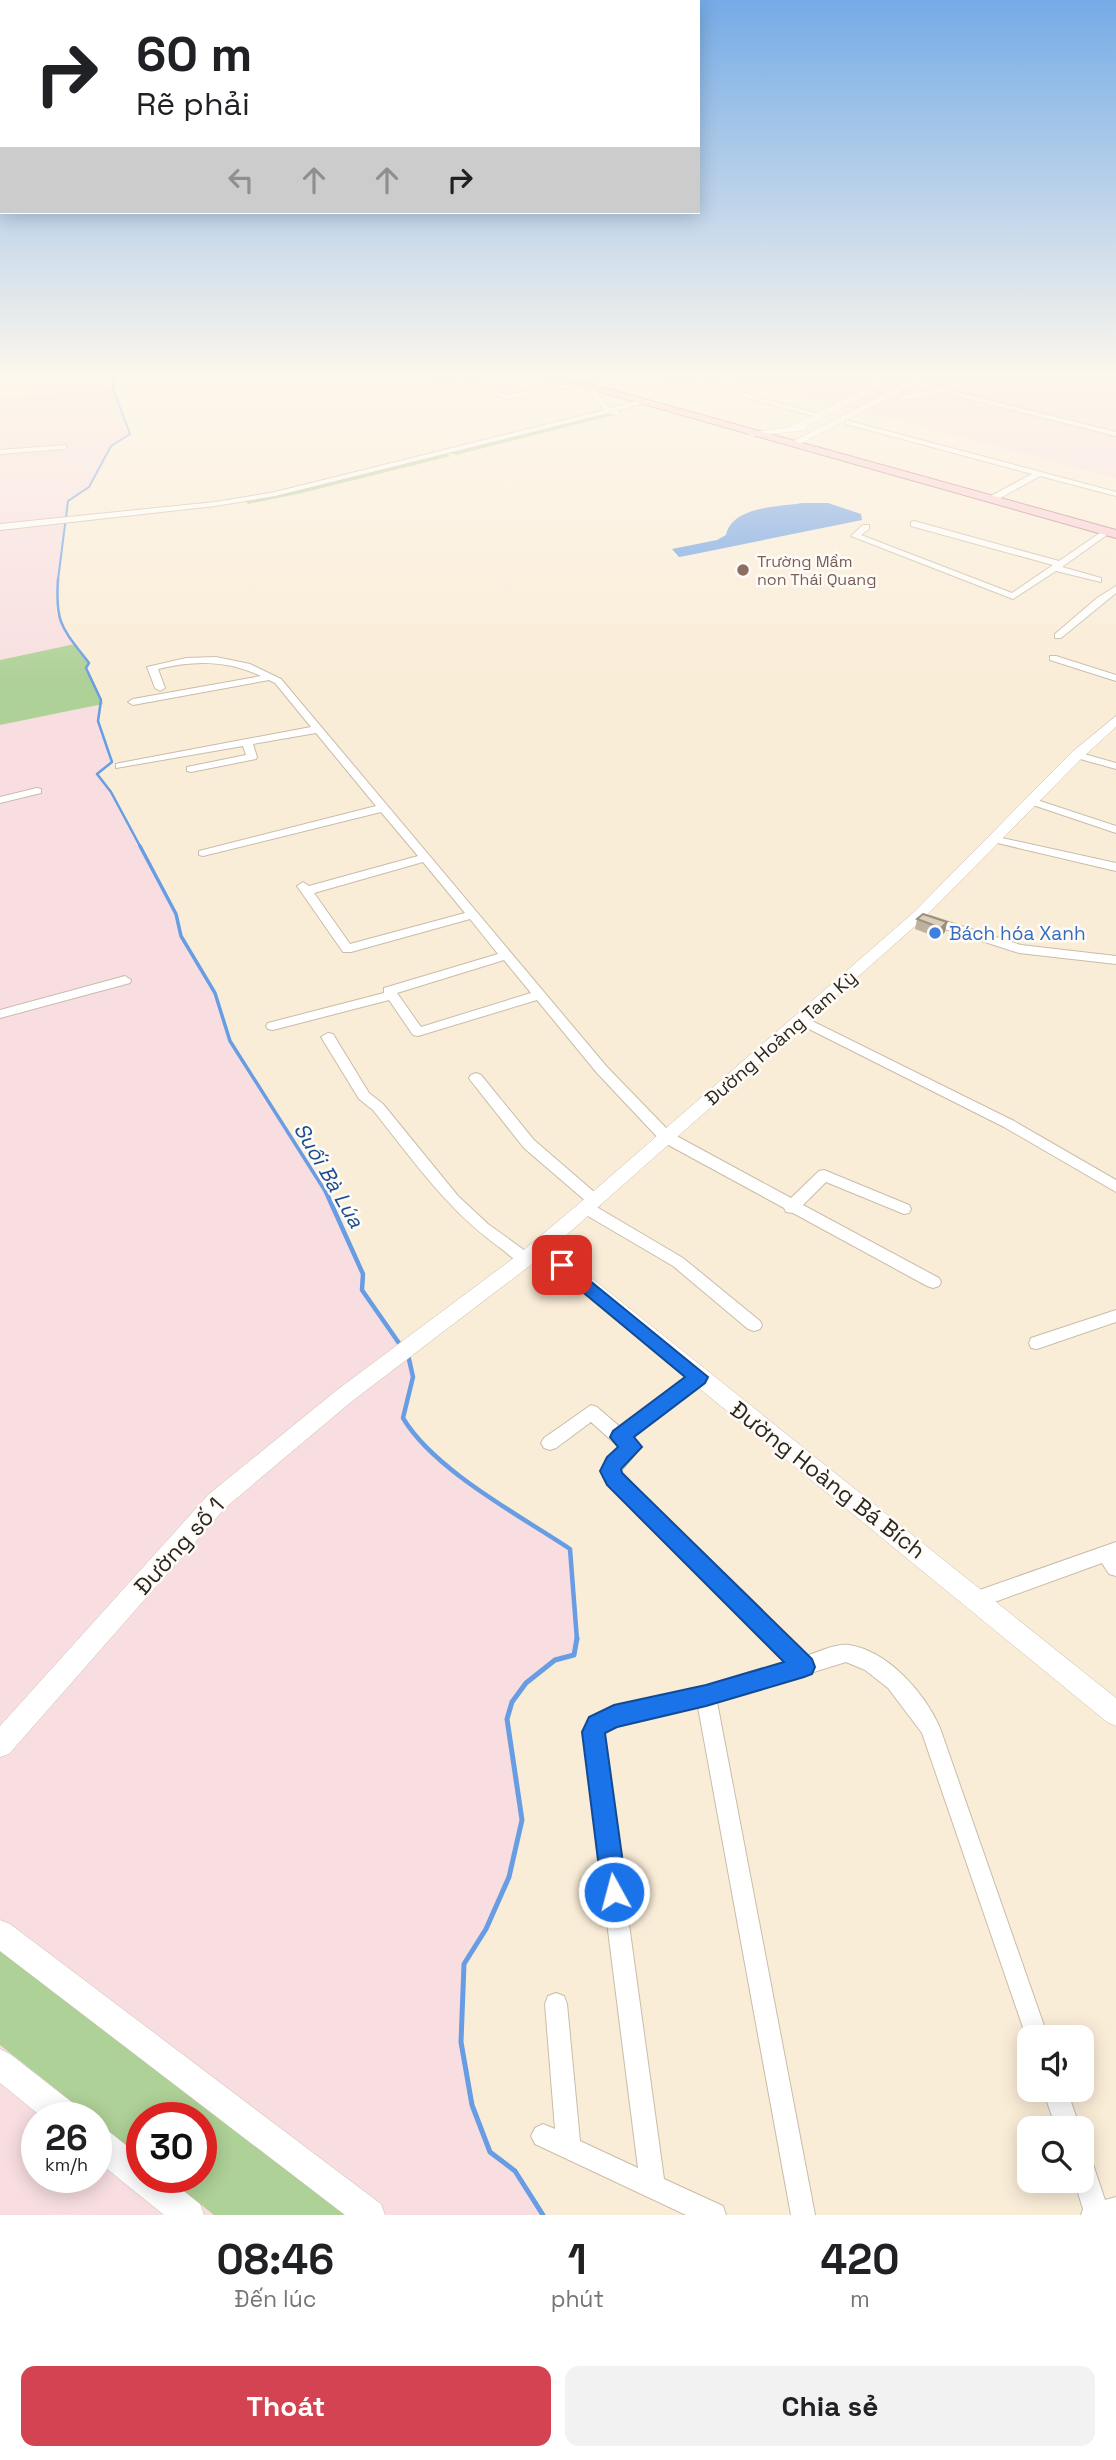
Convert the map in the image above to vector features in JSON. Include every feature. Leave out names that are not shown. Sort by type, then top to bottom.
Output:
[{"type":"main road","points":[[923,475],[992,499],[1112,533]]},
{"type":"street","points":[[244,503],[353,475]]},
{"type":"street","points":[[0,527],[244,503],[302,494],[377,475]]},
{"type":"street","points":[[992,499],[1036,475]]},
{"type":"street","points":[[1049,475],[1116,494]]},
{"type":"street","points":[[914,524],[1098,580]]},
{"type":"street","points":[[866,527],[855,536],[1010,596],[1015,596],[1112,533]]},
{"type":"street","points":[[1058,636],[1077,620],[1080,613],[1116,589]]},
{"type":"street","points":[[160,688],[152,667],[205,657],[246,667],[272,677],[284,687],[602,1070],[666,1137],[791,1208],[933,1282]]},
{"type":"street","points":[[1053,658],[1116,678]]},
{"type":"street","points":[[133,702],[272,677]]},
{"type":"street","name":"Đường Hoàng Tam Kỳ","points":[[427,1334],[591,1205],[802,1020],[918,916],[1077,755],[1116,720]]},
{"type":"street","points":[[120,766],[319,729]]},
{"type":"street","points":[[191,769],[252,757],[247,743]]},
{"type":"street","points":[[1077,755],[1116,766]]},
{"type":"street","points":[[0,800],[37,792]]},
{"type":"street","points":[[1031,801],[1116,830]]},
{"type":"street","points":[[203,853],[383,808]]},
{"type":"street","points":[[993,839],[1116,867]]},
{"type":"street","points":[[425,858],[304,889],[343,947],[350,949],[474,914]]},
{"type":"street","points":[[918,916],[1019,949],[1116,960]]},
{"type":"street","points":[[507,955],[391,988],[391,995],[418,1032],[539,995]]},
{"type":"street","points":[[0,1014],[125,980]]},
{"type":"street","points":[[274,1026],[391,995]]},
{"type":"street","points":[[802,1020],[1009,1124],[1116,1187]]},
{"type":"street","points":[[328,1037],[364,1096],[378,1107],[453,1200],[483,1228],[533,1253]]},
{"type":"street","points":[[476,1078],[535,1150],[591,1205],[678,1262],[754,1325]]},
{"type":"street","points":[[791,1208],[824,1175],[904,1209]]},
{"type":"street","name":"Đường Hoàng Bá Bích","points":[[533,1253],[699,1377],[978,1599],[1116,1714]]},
{"type":"street","points":[[1037,1343],[1116,1316]]},
{"type":"street","name":"Đường số 1","points":[[0,1745],[217,1501],[427,1334]]},
{"type":"street","points":[[620,1437],[699,1377]]},
{"type":"street","points":[[550,1443],[591,1412],[632,1447],[614,1463],[610,1471],[614,1479],[804,1667]]},
{"type":"street","points":[[978,1599],[1113,1557]]},
{"type":"street","points":[[653,2186],[593,1732],[602,1721],[706,1696],[846,1653],[858,1656],[888,1676],[915,1703],[930,1728],[1033,2025]]},
{"type":"street","points":[[706,1696],[803,2215]]},
{"type":"street","points":[[0,1934],[370,2215]]},
{"type":"street","points":[[556,2004],[569,2148]]},
{"type":"street","points":[[0,2064],[47,2102]]},
{"type":"street","points":[[543,2136],[714,2215]]},
{"type":"street","points":[[112,2154],[189,2215]]},
{"type":"street","points":[[1093,2193],[1102,2213]]},
{"type":"shaded area","points":[[0,475],[95,475],[89,487],[68,501],[65,510],[56,612],[75,644],[0,660]]},
{"type":"shaded area","points":[[103,704],[98,721],[112,762],[97,774],[111,792],[176,914],[181,936],[215,993],[230,1041],[335,1207],[363,1274],[362,1290],[413,1361],[413,1374],[403,1418],[413,1435],[444,1464],[570,1549],[577,1640],[574,1655],[555,1660],[526,1683],[512,1702],[507,1719],[522,1820],[509,1877],[486,1929],[464,1964],[461,2042],[472,2105],[490,2152],[515,2171],[543,2215],[0,2215],[0,725]]},
{"type":"green space","points":[[355,475],[373,475],[248,504],[246,501]]},
{"type":"green space","points":[[75,644],[89,663],[86,669],[103,704],[0,725],[0,660]]},
{"type":"green space","points":[[0,1951],[197,2102],[126,2102],[126,2145],[112,2134],[112,2102],[72,2102],[0,2045]]},
{"type":"green space","points":[[217,2117],[345,2215],[214,2215],[186,2193],[217,2193]]},
{"type":"water","points":[[802,503],[828,503],[861,514],[862,520],[679,557],[672,549],[717,540],[726,535],[737,518],[747,513]]},
{"type":"building","points":[[923,914],[947,922],[941,928],[917,919]]},
{"type":"waterway","name":"Suối Bà Lúa","points":[[58,580],[68,501],[89,487],[95,475]]},
{"type":"waterway","name":"Suối Bà Lúa","points":[[58,580],[58,606],[62,625],[89,663],[86,668],[101,700],[98,721],[112,762],[97,774],[111,792],[141,848]]},
{"type":"waterway","name":"Suối Bà Lúa","points":[[140,846],[176,914],[181,936],[215,993],[230,1041],[327,1193]]},
{"type":"waterway","name":"Suối Bà Lúa","points":[[327,1193],[363,1274],[362,1290],[401,1346]]},
{"type":"waterway","name":"Suối Bà Lúa","points":[[408,1355],[413,1377],[403,1418],[417,1437],[435,1456],[479,1490],[570,1549],[577,1639]]},
{"type":"waterway","name":"Suối Bà Lúa","points":[[543,2215],[515,2171],[490,2152],[472,2105],[461,2042],[464,1964],[486,1929],[509,1877],[522,1820],[507,1719],[512,1702],[526,1683],[555,1660],[574,1655],[577,1639]]},
{"type":"place","name":"Trường Mầm non Thái Quang","points":[[743,570]]},
{"type":"place","name":"Bách hóa Xanh","points":[[935,933]]},
{"type":"route","points":[[562,1265],[699,1377],[620,1437],[632,1447],[614,1463],[610,1471],[614,1479],[804,1667],[706,1696],[614,1716],[597,1725],[593,1732],[614,1892]]}]
